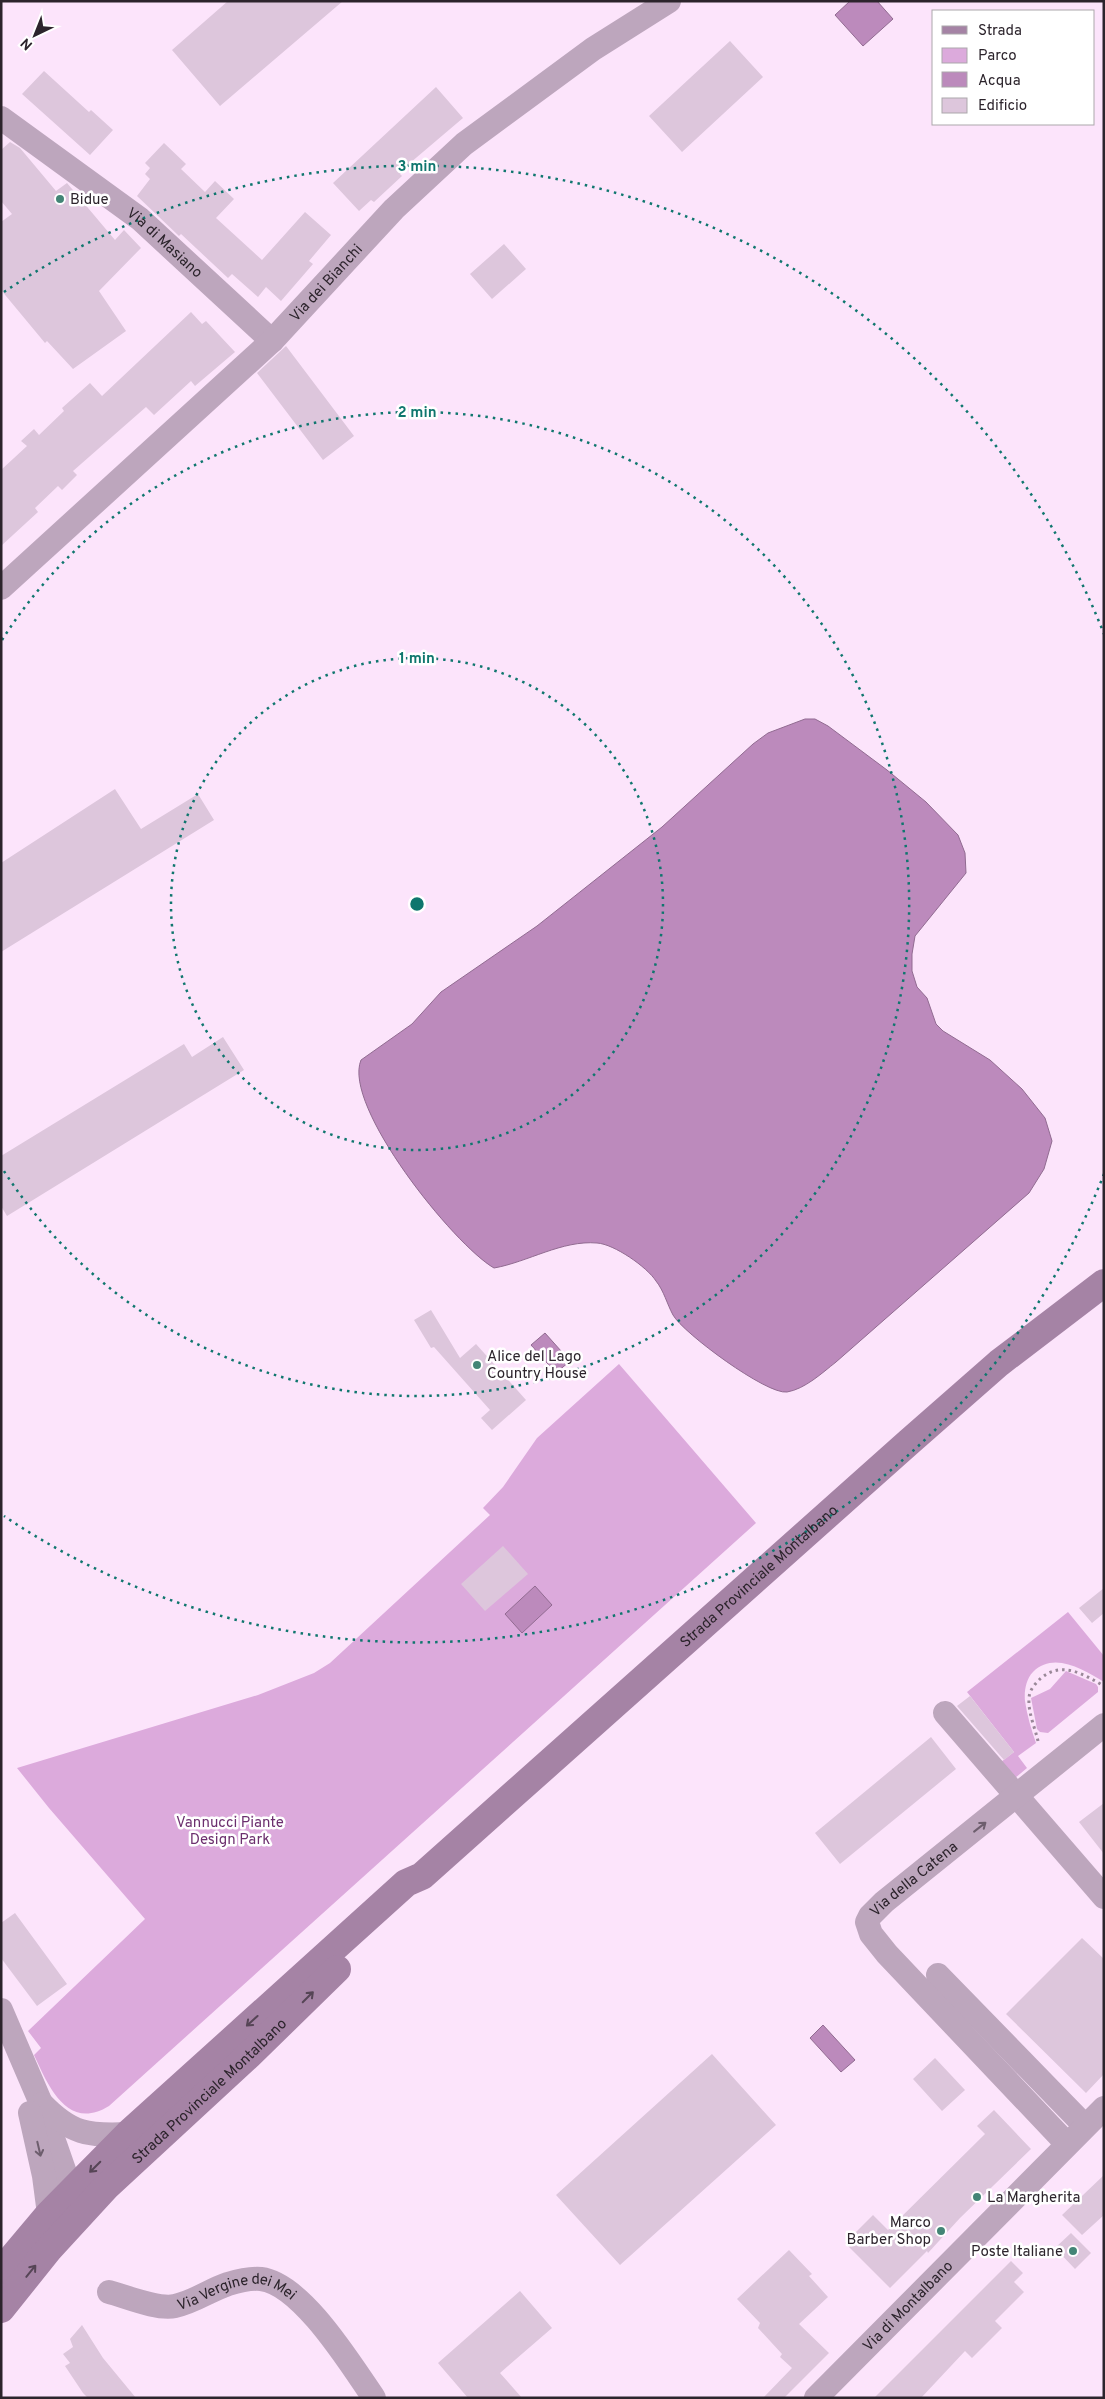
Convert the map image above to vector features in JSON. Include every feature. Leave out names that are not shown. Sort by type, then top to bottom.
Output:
[{"type":"main road","name":"Strada Provinciale Montalbano","points":[[1,2309],[57,2222],[71,2190],[128,2134],[406,1883],[422,1876],[999,1363],[1104,1283]]},
{"type":"main road","name":"Strada Provinciale Montalbano","points":[[1,2271],[57,2222],[129,2165],[249,2055],[415,1891],[422,1876]]},
{"type":"street","name":"Via dei Bianchi","points":[[1,588],[272,342],[394,209],[464,144],[593,49],[669,1]]},
{"type":"street","name":"Via di Masiano","points":[[1,118],[140,219],[272,342]]},
{"type":"street","points":[[945,1713],[1104,1898]]},
{"type":"street","name":"Via della Catena","points":[[1067,2144],[900,1968],[870,1934],[867,1922],[870,1916],[1104,1725]]},
{"type":"street","points":[[938,1974],[1085,2126]]},
{"type":"street","points":[[942,2012],[958,1996]]},
{"type":"street","points":[[1,2010],[40,2101],[71,2190]]},
{"type":"street","points":[[11,2034],[57,2222]]},
{"type":"street","points":[[40,2101],[55,2118],[76,2130],[100,2135],[128,2134]]},
{"type":"street","name":"Via di Montalbano","points":[[816,2398],[1104,2108]]},
{"type":"street","name":"Via Vergine dei Mei","points":[[109,2292],[167,2307],[180,2305],[240,2281],[252,2279],[270,2281],[288,2291],[311,2313],[374,2398]]},
{"type":"path","points":[[1038,1740],[1029,1698],[1034,1685],[1043,1676],[1058,1669],[1068,1669],[1104,1686]]},
{"type":"green space","name":"Vannucci Piante Design Park","points":[[619,1364],[756,1523],[109,2106],[94,2113],[82,2113],[71,2109],[61,2102],[46,2079],[34,2055],[41,2048],[28,2031],[145,1919],[17,1768],[258,1695],[314,1673],[330,1663],[490,1515],[483,1508],[503,1487],[537,1438]]},
{"type":"green space","points":[[1068,1612],[1104,1656],[1104,1682],[1078,1668],[1059,1663],[1041,1666],[1033,1672],[1027,1682],[1025,1697],[1028,1717],[1036,1743],[1018,1756],[1027,1768],[1015,1778],[1001,1762],[1014,1752],[967,1692]]},
{"type":"green space","points":[[1066,1671],[1096,1684],[1098,1692],[1048,1733],[1040,1732],[1037,1729],[1031,1698],[1050,1689]]},
{"type":"water","points":[[850,1],[877,1],[893,19],[863,46],[835,15]]},
{"type":"water","points":[[805,719],[815,719],[828,726],[887,770],[926,802],[958,835],[965,853],[966,873],[915,936],[912,971],[917,987],[927,998],[936,1024],[943,1031],[990,1060],[1022,1089],[1045,1118],[1052,1141],[1044,1169],[1029,1193],[819,1376],[800,1388],[787,1392],[762,1384],[745,1374],[692,1335],[673,1315],[659,1285],[652,1275],[630,1257],[612,1247],[597,1243],[571,1245],[494,1268],[476,1254],[454,1232],[405,1173],[384,1140],[368,1109],[360,1081],[361,1060],[412,1024],[441,992],[537,926],[662,827],[753,744],[768,733]]},
{"type":"water","points":[[545,1333],[570,1361],[556,1373],[531,1345]]},
{"type":"water","points":[[535,1586],[552,1605],[522,1633],[505,1614]]},
{"type":"water","points":[[823,2025],[855,2060],[841,2072],[810,2038]]},
{"type":"building","points":[[228,1],[343,1],[220,106],[172,50]]},
{"type":"building","points":[[730,41],[763,77],[682,152],[649,116]]},
{"type":"building","points":[[44,71],[89,112],[91,110],[113,130],[90,155],[22,94]]},
{"type":"building","points":[[436,87],[463,118],[410,163],[400,174],[402,176],[374,202],[371,200],[359,211],[333,183]]},
{"type":"building","points":[[10,142],[20,148],[56,191],[67,183],[115,240],[124,230],[141,248],[99,291],[126,331],[73,369],[47,341],[45,343],[1,290],[1,222],[12,214],[1,201],[1,150]]},
{"type":"building","points":[[164,143],[186,164],[181,169],[205,192],[215,181],[234,199],[216,218],[262,260],[305,212],[331,235],[309,261],[313,264],[281,301],[266,287],[258,297],[232,274],[228,278],[181,234],[179,236],[137,196],[150,179],[145,174],[150,168],[145,163]]},
{"type":"building","points":[[504,244],[526,269],[492,299],[470,274]]},
{"type":"building","points":[[191,312],[202,324],[206,321],[235,352],[195,386],[191,381],[154,415],[146,407],[73,471],[77,475],[62,490],[58,486],[35,508],[38,512],[1,546],[1,470],[27,446],[21,441],[34,429],[39,435],[64,411],[62,408],[90,383],[102,396]]},
{"type":"building","points":[[286,346],[354,436],[323,460],[257,373]]},
{"type":"building","points":[[115,789],[141,829],[198,794],[214,820],[1,952],[1,863]]},
{"type":"building","points":[[223,1037],[244,1070],[7,1216],[1,1206],[1,1156],[184,1044],[192,1057]]},
{"type":"building","points":[[431,1310],[460,1358],[476,1344],[526,1400],[492,1430],[481,1418],[490,1410],[434,1347],[431,1348],[414,1320]]},
{"type":"building","points":[[503,1546],[528,1574],[485,1611],[461,1584]]},
{"type":"building","points":[[1104,1588],[1104,1613],[1092,1623],[1079,1608]]},
{"type":"building","points":[[970,1696],[1014,1752],[1004,1760],[957,1706]]},
{"type":"building","points":[[931,1737],[956,1769],[840,1864],[815,1833]]},
{"type":"building","points":[[1104,1803],[1104,1854],[1079,1822]]},
{"type":"building","points":[[15,1913],[67,1984],[37,2006],[1,1958],[1,1923]]},
{"type":"building","points":[[1082,1938],[1104,1959],[1104,2074],[1086,2093],[1006,2014]]},
{"type":"building","points":[[712,2054],[776,2125],[620,2265],[556,2195]]},
{"type":"building","points":[[935,2058],[965,2090],[942,2111],[913,2079]]},
{"type":"building","points":[[994,2110],[1031,2149],[960,2218],[928,2253],[927,2251],[890,2288],[845,2243],[873,2215],[888,2230],[985,2134],[977,2126]]},
{"type":"building","points":[[1104,2175],[1104,2215],[1082,2235],[1062,2215]]},
{"type":"building","name":"Poste Italiane","points":[[1071,2233],[1091,2253],[1075,2269],[1055,2248]]},
{"type":"building","points":[[789,2250],[812,2274],[809,2276],[828,2297],[799,2324],[829,2353],[784,2398],[763,2398],[792,2368],[780,2357],[782,2354],[758,2328],[760,2323],[737,2299]]},
{"type":"building","points":[[1011,2261],[1023,2273],[1014,2282],[1024,2292],[995,2321],[1002,2328],[972,2358],[965,2351],[921,2398],[874,2398]]},
{"type":"building","points":[[520,2291],[552,2328],[500,2373],[522,2398],[468,2398],[438,2363]]},
{"type":"building","points":[[82,2325],[103,2358],[136,2398],[88,2398],[83,2393],[65,2366],[70,2363],[63,2354],[73,2347],[70,2339]]},
{"type":"place","name":"Bidue","points":[[60,199]]},
{"type":"place","name":"Alice del Lago Country House","points":[[477,1365]]},
{"type":"place","name":"La Margherita","points":[[977,2197]]},
{"type":"place","name":"Marco Barber Shop","points":[[941,2231]]},
{"type":"place","name":"Poste Italiane","points":[[1073,2251]]}]
